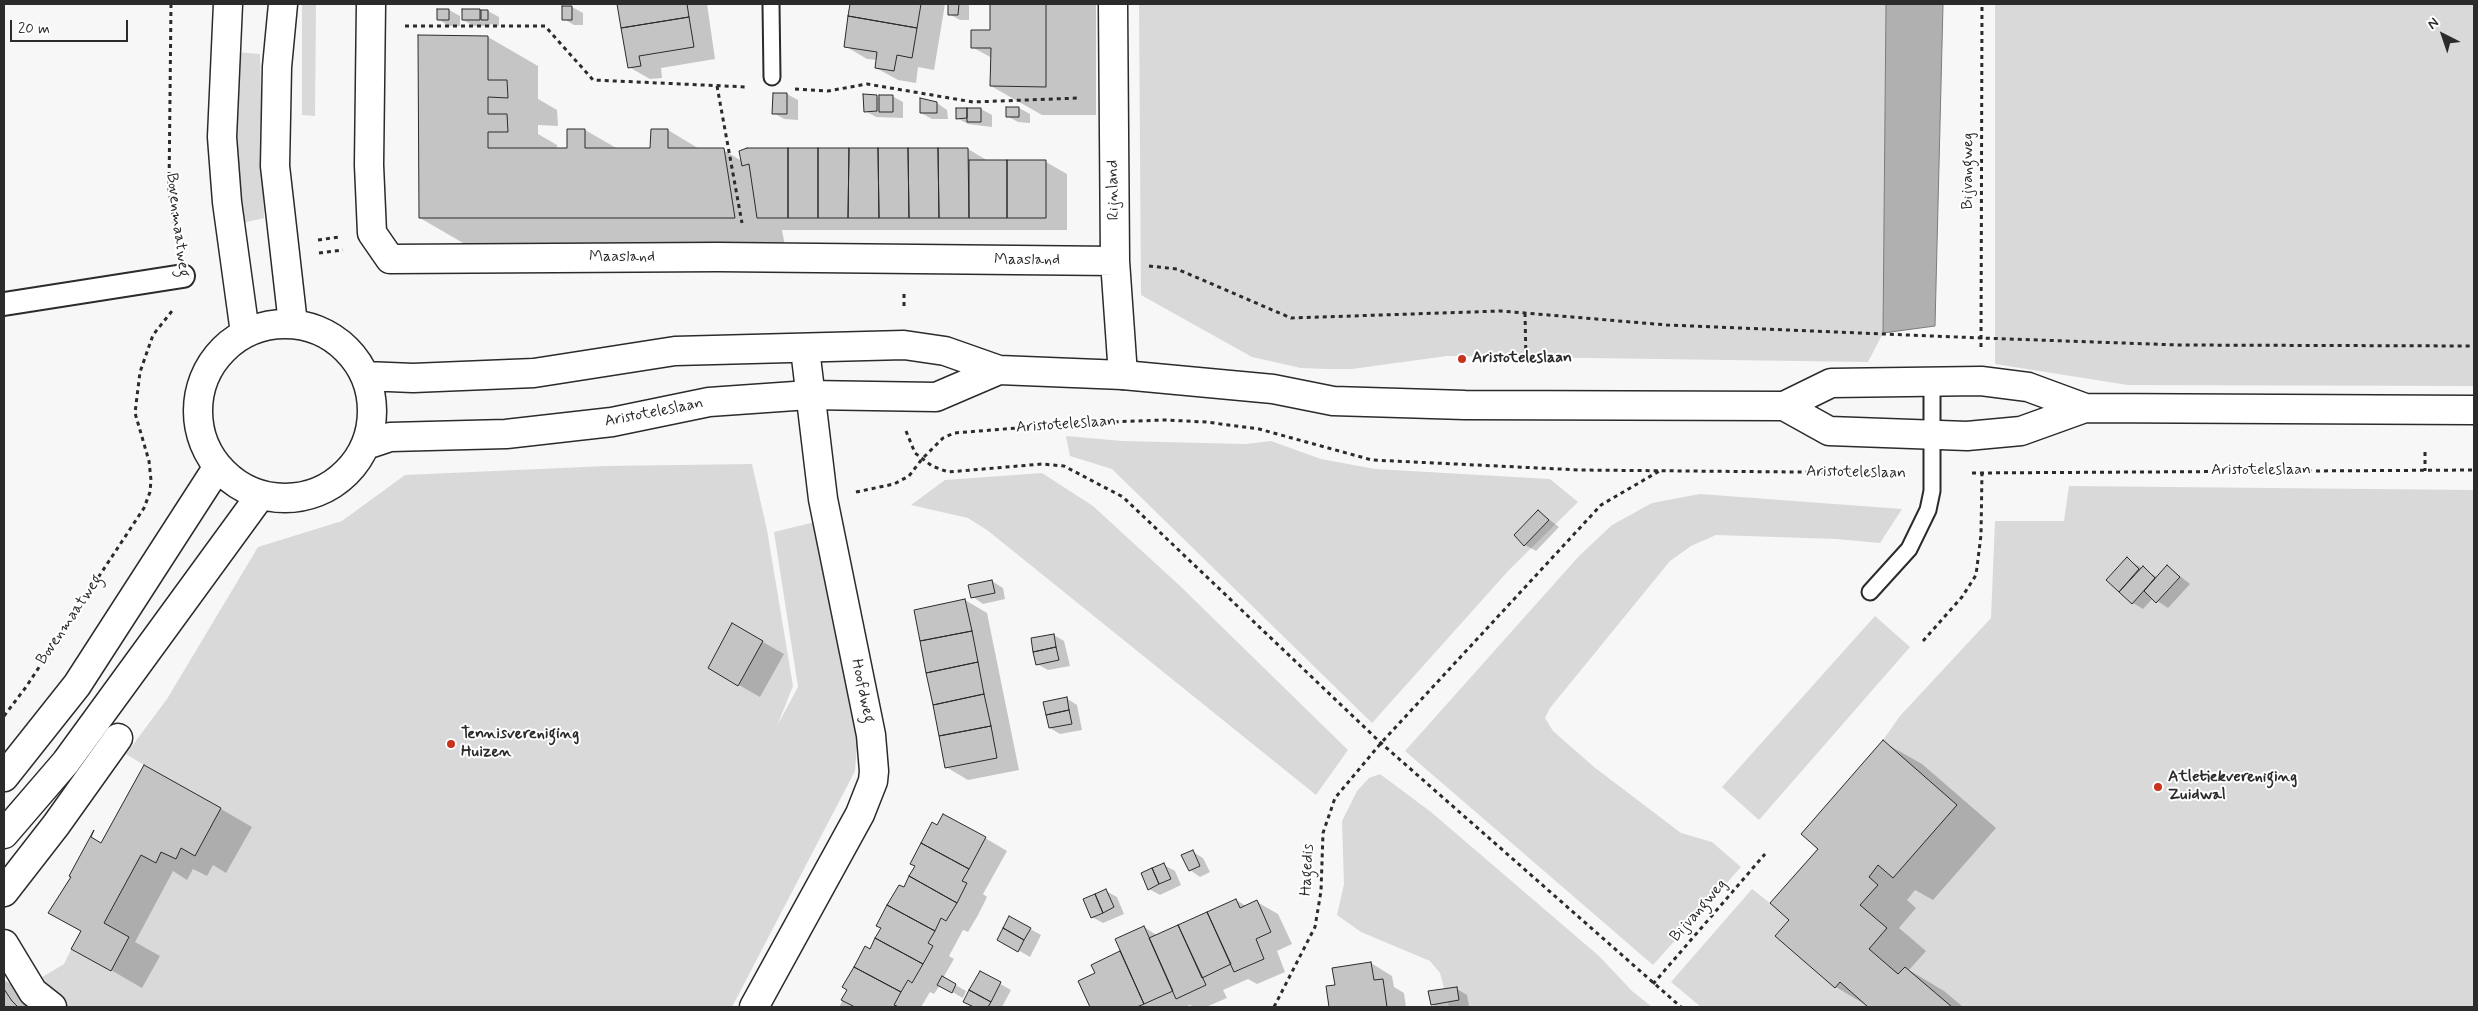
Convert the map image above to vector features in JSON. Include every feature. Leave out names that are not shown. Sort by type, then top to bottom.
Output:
[{"type":"street","points":[[228,4],[222,137],[227,202],[245,333]]},
{"type":"street","points":[[283,4],[277,67],[275,166],[293,324]]},
{"type":"street","name":"Rijnland","points":[[1113,4],[1115,261],[1123,375]]},
{"type":"street","name":"Maasland","points":[[372,15],[370,165],[372,233],[378,245],[390,259],[748,258],[1115,261]]},
{"type":"street","points":[[4,304],[183,276]]},
{"type":"street","points":[[293,324],[306,326],[330,336],[350,354],[365,376],[370,392],[372,410],[366,445],[341,479],[322,490],[302,498],[281,499],[260,496],[236,485],[217,468],[203,443],[199,429],[198,401],[206,374],[213,361],[228,345],[245,333],[260,327],[293,324]]},
{"type":"street","name":"Aristoteleslaan","points":[[365,376],[413,378],[534,372],[675,351],[717,348],[805,349],[904,345],[945,351],[999,370],[1123,375],[1273,390],[1333,401],[1465,405],[1784,406],[1832,383],[1981,381],[2028,388],[2085,408],[2474,410]]},
{"type":"street","name":"Hoofdweg","points":[[754,1007],[860,814],[870,789],[874,771],[870,735],[824,508],[805,349]]},
{"type":"street","name":"Aristoteleslaan","points":[[366,445],[390,436],[506,434],[612,422],[709,402],[809,395],[936,397],[999,370]]},
{"type":"street","name":"Aristoteleslaan","points":[[1784,406],[1829,431],[1981,436],[2021,431],[2085,408]]},
{"type":"street","points":[[4,778],[77,685],[217,468]]},
{"type":"street","points":[[4,834],[66,762],[260,496]]},
{"type":"street","points":[[4,892],[56,825],[118,738]]},
{"type":"street","points":[[4,944],[33,992],[52,1007]]},
{"type":"lane","points":[[771,4],[772,77]]},
{"type":"lane","points":[[1870,592],[1909,549],[1919,532],[1932,491],[1932,383]]},
{"type":"path","name":"Bovenmaatweg","points":[[4,716],[31,679],[144,508],[150,492],[149,461],[135,413],[140,372],[153,335],[186,293],[169,190],[171,4]]},
{"type":"path","name":"Bijvangweg","points":[[1981,381],[1982,4]]},
{"type":"path","points":[[372,15],[545,26],[593,80],[754,87]]},
{"type":"path","points":[[791,89],[828,91],[867,84],[973,102],[1113,98]]},
{"type":"path","points":[[717,86],[748,258]]},
{"type":"path","points":[[1115,261],[1177,269],[1291,318],[1501,311],[1667,325],[1981,338],[2178,344],[2474,346]]},
{"type":"path","points":[[1525,314],[1526,360]]},
{"type":"path","name":"Aristoteleslaan","points":[[851,493],[894,484],[909,476],[922,459],[943,438],[954,433],[1080,423],[1165,420],[1206,422],[1259,429],[1372,460],[1580,470],[1932,474],[1982,472],[2474,470]]},
{"type":"path","points":[[1923,641],[1962,596],[1976,575],[1981,535],[1981,436]]},
{"type":"path","points":[[2424,452],[2426,471]]},
{"type":"path","points":[[922,459],[932,466],[948,472],[1042,464],[1064,466],[1123,497],[1381,743],[1681,1007]]},
{"type":"path","name":"Hagedis","points":[[1274,1007],[1315,927],[1321,890],[1323,832],[1334,798],[1381,743],[1601,505],[1661,470]]},
{"type":"path","name":"Bijvangweg","points":[[1653,984],[1764,854]]},
{"type":"shaded area","points":[[302,4],[316,4],[315,116],[302,115]]},
{"type":"shaded area","points":[[1139,4],[1886,4],[1883,333],[1868,362],[1447,356],[1352,369],[1326,369],[1301,368],[1252,357],[1141,295]]},
{"type":"shaded area","points":[[1886,4],[1943,4],[1935,326],[1883,333]]},
{"type":"shaded area","points":[[1995,4],[2474,4],[2474,386],[2128,385],[1995,364]]},
{"type":"shaded area","points":[[236,52],[260,54],[264,218],[238,224],[234,139]]},
{"type":"shaded area","points":[[1066,436],[1122,441],[1246,444],[1271,441],[1321,459],[1375,469],[1550,479],[1578,502],[1509,570],[1372,723],[1112,469],[1070,456]]},
{"type":"shaded area","name":"Tennisvereniging Huizen","points":[[752,464],[767,530],[793,686],[777,726],[798,687],[774,532],[815,522],[858,729],[855,771],[732,1007],[65,1007],[39,979],[64,964],[80,931],[48,913],[70,877],[94,830],[91,837],[101,843],[144,765],[126,754],[167,699],[258,547],[342,521],[405,475],[606,466]]},
{"type":"shaded area","points":[[1042,473],[1093,506],[1179,585],[1348,750],[1316,795],[987,530],[968,518],[911,505],[945,480]]},
{"type":"shaded area","name":"Atletiekvereniging Zuidwal","points":[[2069,486],[2474,490],[2474,1007],[1701,1007],[1671,982],[1752,889],[1770,903],[1817,849],[1801,834],[1883,740],[1900,716],[1991,618],[1995,521],[2064,521]]},
{"type":"shaded area","points":[[1700,494],[1902,509],[1880,543],[1836,539],[1716,535],[1691,546],[1670,561],[1550,708],[1545,718],[1553,731],[1594,767],[1681,833],[1712,842],[1741,867],[1653,965],[1405,751],[1579,556],[1612,525],[1652,503]]},
{"type":"shaded area","points":[[1875,616],[1910,647],[1759,820],[1722,787]]},
{"type":"shaded area","points":[[1380,774],[1431,812],[1599,956],[1632,991],[1652,1007],[1449,1007],[1440,973],[1430,961],[1361,932],[1337,915],[1344,884],[1342,821],[1357,791],[1369,778]]},
{"type":"building","points":[[617,4],[687,4],[689,17],[621,28]]},
{"type":"building","points":[[850,4],[921,4],[917,28],[848,16]]},
{"type":"building","points":[[948,4],[959,4],[958,15],[948,15]]},
{"type":"building","points":[[990,4],[1046,4],[1046,87],[990,86],[991,48],[971,48],[971,30],[990,30]]},
{"type":"building","points":[[562,6],[572,6],[572,20],[562,20]]},
{"type":"building","points":[[437,9],[449,9],[449,20],[437,20]]},
{"type":"building","points":[[462,9],[480,9],[480,20],[462,20]]},
{"type":"building","points":[[481,10],[488,10],[488,20],[481,20]]},
{"type":"building","points":[[848,16],[917,28],[912,58],[897,55],[894,71],[875,68],[877,52],[844,47]]},
{"type":"building","points":[[689,17],[694,47],[639,56],[641,66],[628,68],[621,28]]},
{"type":"building","points":[[418,35],[488,36],[488,80],[507,80],[508,98],[488,97],[488,114],[507,114],[508,132],[488,132],[488,148],[567,148],[567,129],[585,129],[585,148],[650,148],[651,129],[668,129],[668,148],[724,148],[735,218],[419,218]]},
{"type":"building","points":[[773,93],[787,93],[787,114],[772,114]]},
{"type":"building","points":[[863,94],[877,95],[877,111],[864,112]]},
{"type":"building","points":[[879,95],[893,95],[893,112],[879,112]]},
{"type":"building","points":[[920,98],[937,102],[937,113],[920,113]]},
{"type":"building","points":[[1006,107],[1019,107],[1019,117],[1006,117]]},
{"type":"building","points":[[956,108],[967,108],[967,118],[956,119]]},
{"type":"building","points":[[967,108],[981,108],[981,122],[967,122]]},
{"type":"building","points":[[747,148],[788,148],[788,218],[757,218],[749,164],[742,166],[739,151]]},
{"type":"building","points":[[788,148],[818,148],[818,218],[788,218]]},
{"type":"building","points":[[818,148],[849,148],[848,218],[818,218]]},
{"type":"building","points":[[849,148],[878,148],[879,218],[848,218]]},
{"type":"building","points":[[878,148],[908,148],[909,218],[879,218]]},
{"type":"building","points":[[908,148],[938,148],[939,218],[909,218]]},
{"type":"building","points":[[938,148],[968,148],[969,218],[939,218]]},
{"type":"building","points":[[969,160],[1007,160],[1007,218],[969,218]]},
{"type":"building","points":[[1007,160],[1046,160],[1046,218],[1007,218]]},
{"type":"building","points":[[1538,510],[1549,520],[1524,546],[1514,535]]},
{"type":"building","points":[[2127,557],[2139,569],[2119,592],[2106,580]]},
{"type":"building","points":[[2167,565],[2180,577],[2156,603],[2144,591]]},
{"type":"building","points":[[2143,566],[2155,578],[2132,604],[2119,592]]},
{"type":"building","points":[[992,580],[995,593],[971,598],[968,585]]},
{"type":"building","points":[[965,599],[972,631],[920,641],[914,610]]},
{"type":"building","points":[[732,623],[763,641],[738,686],[708,668]]},
{"type":"building","points":[[972,631],[978,662],[926,673],[920,641]]},
{"type":"building","points":[[1054,634],[1056,647],[1033,652],[1031,638]]},
{"type":"building","points":[[1056,647],[1059,660],[1036,665],[1033,652]]},
{"type":"building","points":[[978,662],[984,694],[933,705],[926,673]]},
{"type":"building","points":[[984,694],[991,726],[939,736],[933,705]]},
{"type":"building","points":[[1067,697],[1069,710],[1046,715],[1043,702]]},
{"type":"building","points":[[1069,710],[1072,724],[1049,728],[1046,715]]},
{"type":"building","points":[[991,726],[997,758],[945,768],[939,736]]},
{"type":"building","points":[[1883,740],[1957,805],[1893,878],[1878,865],[1869,877],[1878,885],[1860,905],[1887,928],[1869,949],[1898,974],[1905,967],[1952,1007],[1868,1007],[1840,982],[1835,988],[1775,936],[1789,920],[1770,903],[1818,849],[1801,834]]},
{"type":"building","points":[[144,765],[221,808],[195,856],[181,848],[176,859],[161,852],[156,863],[141,855],[104,923],[129,937],[111,971],[71,949],[81,931],[48,913],[71,877],[69,876],[94,830],[91,837],[101,843]]},
{"type":"building","points":[[943,814],[986,837],[969,869],[921,843],[932,822],[937,825]]},
{"type":"building","points":[[921,843],[969,869],[962,881],[967,883],[957,903],[909,876],[915,866],[910,864]]},
{"type":"building","points":[[1193,850],[1200,866],[1189,871],[1181,855]]},
{"type":"building","points":[[1164,863],[1171,879],[1159,884],[1152,868]]},
{"type":"building","points":[[1152,868],[1159,884],[1148,890],[1141,873]]},
{"type":"building","points":[[909,876],[957,903],[946,921],[941,918],[935,931],[887,905],[899,885],[904,887]]},
{"type":"building","points":[[1106,889],[1114,907],[1103,913],[1095,894]]},
{"type":"building","points":[[1095,894],[1103,913],[1091,918],[1083,899]]},
{"type":"building","points":[[1236,899],[1240,908],[1257,900],[1271,932],[1256,939],[1264,959],[1234,972],[1207,912]]},
{"type":"building","points":[[887,905],[935,931],[928,943],[933,946],[923,964],[875,938],[881,928],[876,926]]},
{"type":"building","points":[[1207,912],[1231,964],[1202,978],[1178,925]]},
{"type":"building","points":[[1009,916],[1031,928],[1024,940],[1003,928]]},
{"type":"building","points":[[1178,925],[1206,985],[1176,999],[1149,938]]},
{"type":"building","points":[[1144,926],[1173,991],[1144,1004],[1115,939]]},
{"type":"building","points":[[1003,928],[1024,940],[1018,952],[997,940]]},
{"type":"building","points":[[875,938],[923,964],[912,983],[908,980],[901,992],[854,967],[865,946],[870,949]]},
{"type":"building","points":[[1120,951],[1144,1004],[1137,1007],[1090,1007],[1078,981],[1095,973],[1091,965]]},
{"type":"building","points":[[1371,962],[1374,980],[1383,979],[1387,1007],[1329,1007],[1326,986],[1335,985],[1332,968]]},
{"type":"building","points":[[854,967],[901,992],[894,1005],[899,1007],[855,1007],[841,1000],[847,990],[842,987]]},
{"type":"building","points":[[980,971],[1001,982],[991,1002],[969,990]]},
{"type":"building","points":[[942,976],[956,984],[952,993],[937,985]]},
{"type":"building","points":[[1457,987],[1459,1000],[1431,1005],[1428,991]]},
{"type":"building","points":[[4,989],[12,1001],[18,1007],[4,1007]]},
{"type":"building","points":[[969,990],[991,1002],[988,1007],[974,1007],[963,1002]]},
{"type":"place","name":"Aristoteleslaan","points":[[1462,359]]},
{"type":"place","name":"Tennisvereniging Huizen","points":[[451,744]]},
{"type":"place","name":"Atletiekvereniging Zuidwal","points":[[2158,787]]}]
